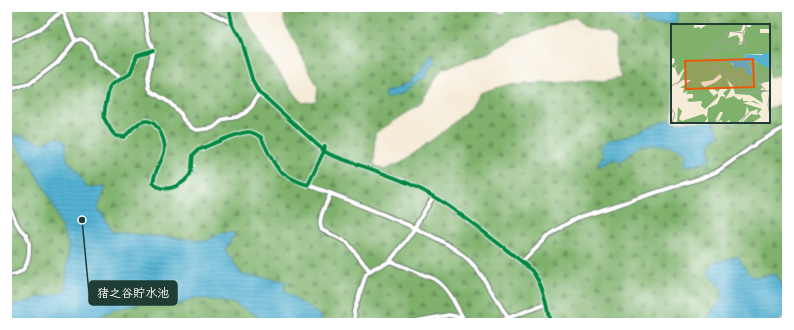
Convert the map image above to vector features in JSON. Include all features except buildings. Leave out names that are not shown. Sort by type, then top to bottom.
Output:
[{"type":"street","points":[[7,44],[22,39],[40,30],[66,7]]},
{"type":"street","points":[[144,7],[149,39],[153,50],[148,77],[151,90],[170,103],[192,128],[197,130],[213,128],[224,119],[237,117],[245,113],[252,106],[259,93]]},
{"type":"street","points":[[200,7],[232,22]]},
{"type":"street","points":[[229,7],[232,22],[242,41],[253,82],[259,93],[324,151],[412,185],[452,209],[522,262],[532,271],[538,282],[546,304],[550,323]]},
{"type":"street","points":[[63,11],[75,41]]},
{"type":"street","points":[[7,90],[29,84],[57,63],[75,41],[80,39],[90,45],[95,60],[122,79]]},
{"type":"street","points":[[153,50],[137,55],[130,74],[111,85],[108,89],[104,118],[112,132],[116,136],[120,137],[124,137],[132,128],[144,121],[152,122],[156,127],[164,140],[165,148],[153,178],[153,183],[155,186],[160,188],[172,188],[189,176],[192,171],[193,155],[198,150],[238,134],[249,132],[257,135],[260,137],[276,166],[300,183],[331,193],[414,228],[450,247],[465,257],[474,266],[508,318],[509,323]]},
{"type":"street","points":[[522,262],[554,231],[577,218],[707,176],[728,164],[757,142],[787,126]]},
{"type":"street","points":[[308,185],[325,146]]},
{"type":"street","points":[[331,193],[320,221],[321,228],[322,230],[346,242],[369,270]]},
{"type":"street","points":[[357,323],[355,320],[354,311],[364,278],[369,270],[390,261],[414,228],[433,197]]},
{"type":"street","points":[[7,202],[19,228],[24,231],[29,243],[29,259],[22,272],[7,275]]},
{"type":"street","points":[[390,261],[440,282],[445,287],[463,318]]},
{"type":"street","points":[[494,323],[546,304]]},
{"type":"street","points":[[406,323],[450,315],[476,323]]},
{"type":"green space","points":[[7,7],[240,7],[263,50],[302,103],[316,101],[318,88],[284,21],[285,7],[490,7],[493,11],[504,14],[509,7],[644,7],[642,19],[652,24],[661,25],[669,23],[678,16],[670,7],[787,7],[787,74],[770,78],[770,24],[671,24],[671,118],[622,138],[608,140],[604,155],[599,162],[602,166],[613,159],[622,161],[640,145],[672,146],[684,151],[686,166],[701,164],[707,162],[712,156],[710,145],[721,134],[714,123],[770,123],[770,108],[787,104],[787,294],[776,274],[753,277],[748,274],[713,279],[722,289],[722,298],[704,323],[322,323],[321,316],[284,291],[286,281],[242,274],[225,250],[235,233],[221,233],[207,241],[113,232],[76,170],[67,160],[65,141],[56,137],[42,143],[22,135],[9,137],[28,158],[52,203],[69,246],[65,291],[7,306]],"holes":[[[638,9],[631,18],[614,13]],[[575,17],[583,26],[608,33],[616,39],[615,55],[621,78],[603,82],[591,81],[505,85],[480,93],[471,107],[448,128],[401,163],[384,170],[374,165],[375,133],[419,105],[442,69],[485,55],[518,37]],[[432,55],[434,64],[426,71],[425,78],[419,80],[402,94],[391,95],[384,92],[401,87],[415,77],[424,68],[428,59]]]},
{"type":"green space","points":[[195,298],[234,303],[270,323],[88,323],[89,321],[114,310],[147,302],[175,306]]},
{"type":"water","points":[[644,7],[668,7],[675,11],[677,15],[676,24],[654,25],[642,19]]},
{"type":"water","points":[[638,9],[637,24],[632,23],[631,18],[621,18],[614,13]]},
{"type":"water","points":[[432,55],[438,64],[434,64],[429,68],[425,78],[420,79],[397,96],[392,96],[389,99],[385,97],[384,92],[401,87],[415,77],[424,68]]},
{"type":"water","points":[[671,118],[671,123],[714,123],[721,134],[714,139],[710,145],[710,160],[700,164],[686,166],[683,163],[686,156],[684,151],[672,146],[640,145],[622,161],[618,162],[613,159],[602,166],[598,165],[604,155],[602,147],[608,140],[622,138]]},
{"type":"water","points":[[22,135],[42,143],[56,137],[65,141],[67,160],[76,170],[87,188],[106,187],[98,208],[113,232],[207,241],[221,233],[235,233],[225,250],[241,274],[286,281],[284,291],[321,316],[322,323],[270,323],[234,303],[195,298],[175,306],[147,302],[114,310],[89,321],[88,323],[7,323],[7,306],[65,291],[69,246],[52,203],[28,158],[9,136]]},
{"type":"water","points":[[738,256],[746,270],[752,276],[755,277],[776,274],[787,294],[787,312],[778,323],[704,323],[722,298],[722,289],[713,279],[708,270],[716,262]]},
{"type":"cycle path","points":[[153,50],[137,55],[130,74],[111,85],[104,118],[116,136],[124,137],[143,121],[150,122],[158,128],[163,138],[165,149],[153,183],[166,189],[176,186],[189,176],[192,169],[193,155],[198,150],[231,136],[249,132],[261,137],[276,166],[282,172],[290,178],[308,185],[324,151],[259,93],[253,82],[241,41],[232,23],[229,7]]},
{"type":"cycle path","points":[[325,146],[324,151],[331,155],[392,177],[427,193],[469,220],[496,241],[522,262],[536,277],[544,296],[550,323]]},
{"type":"place","name":"猪之谷貯水池","points":[[82,220]]}]
